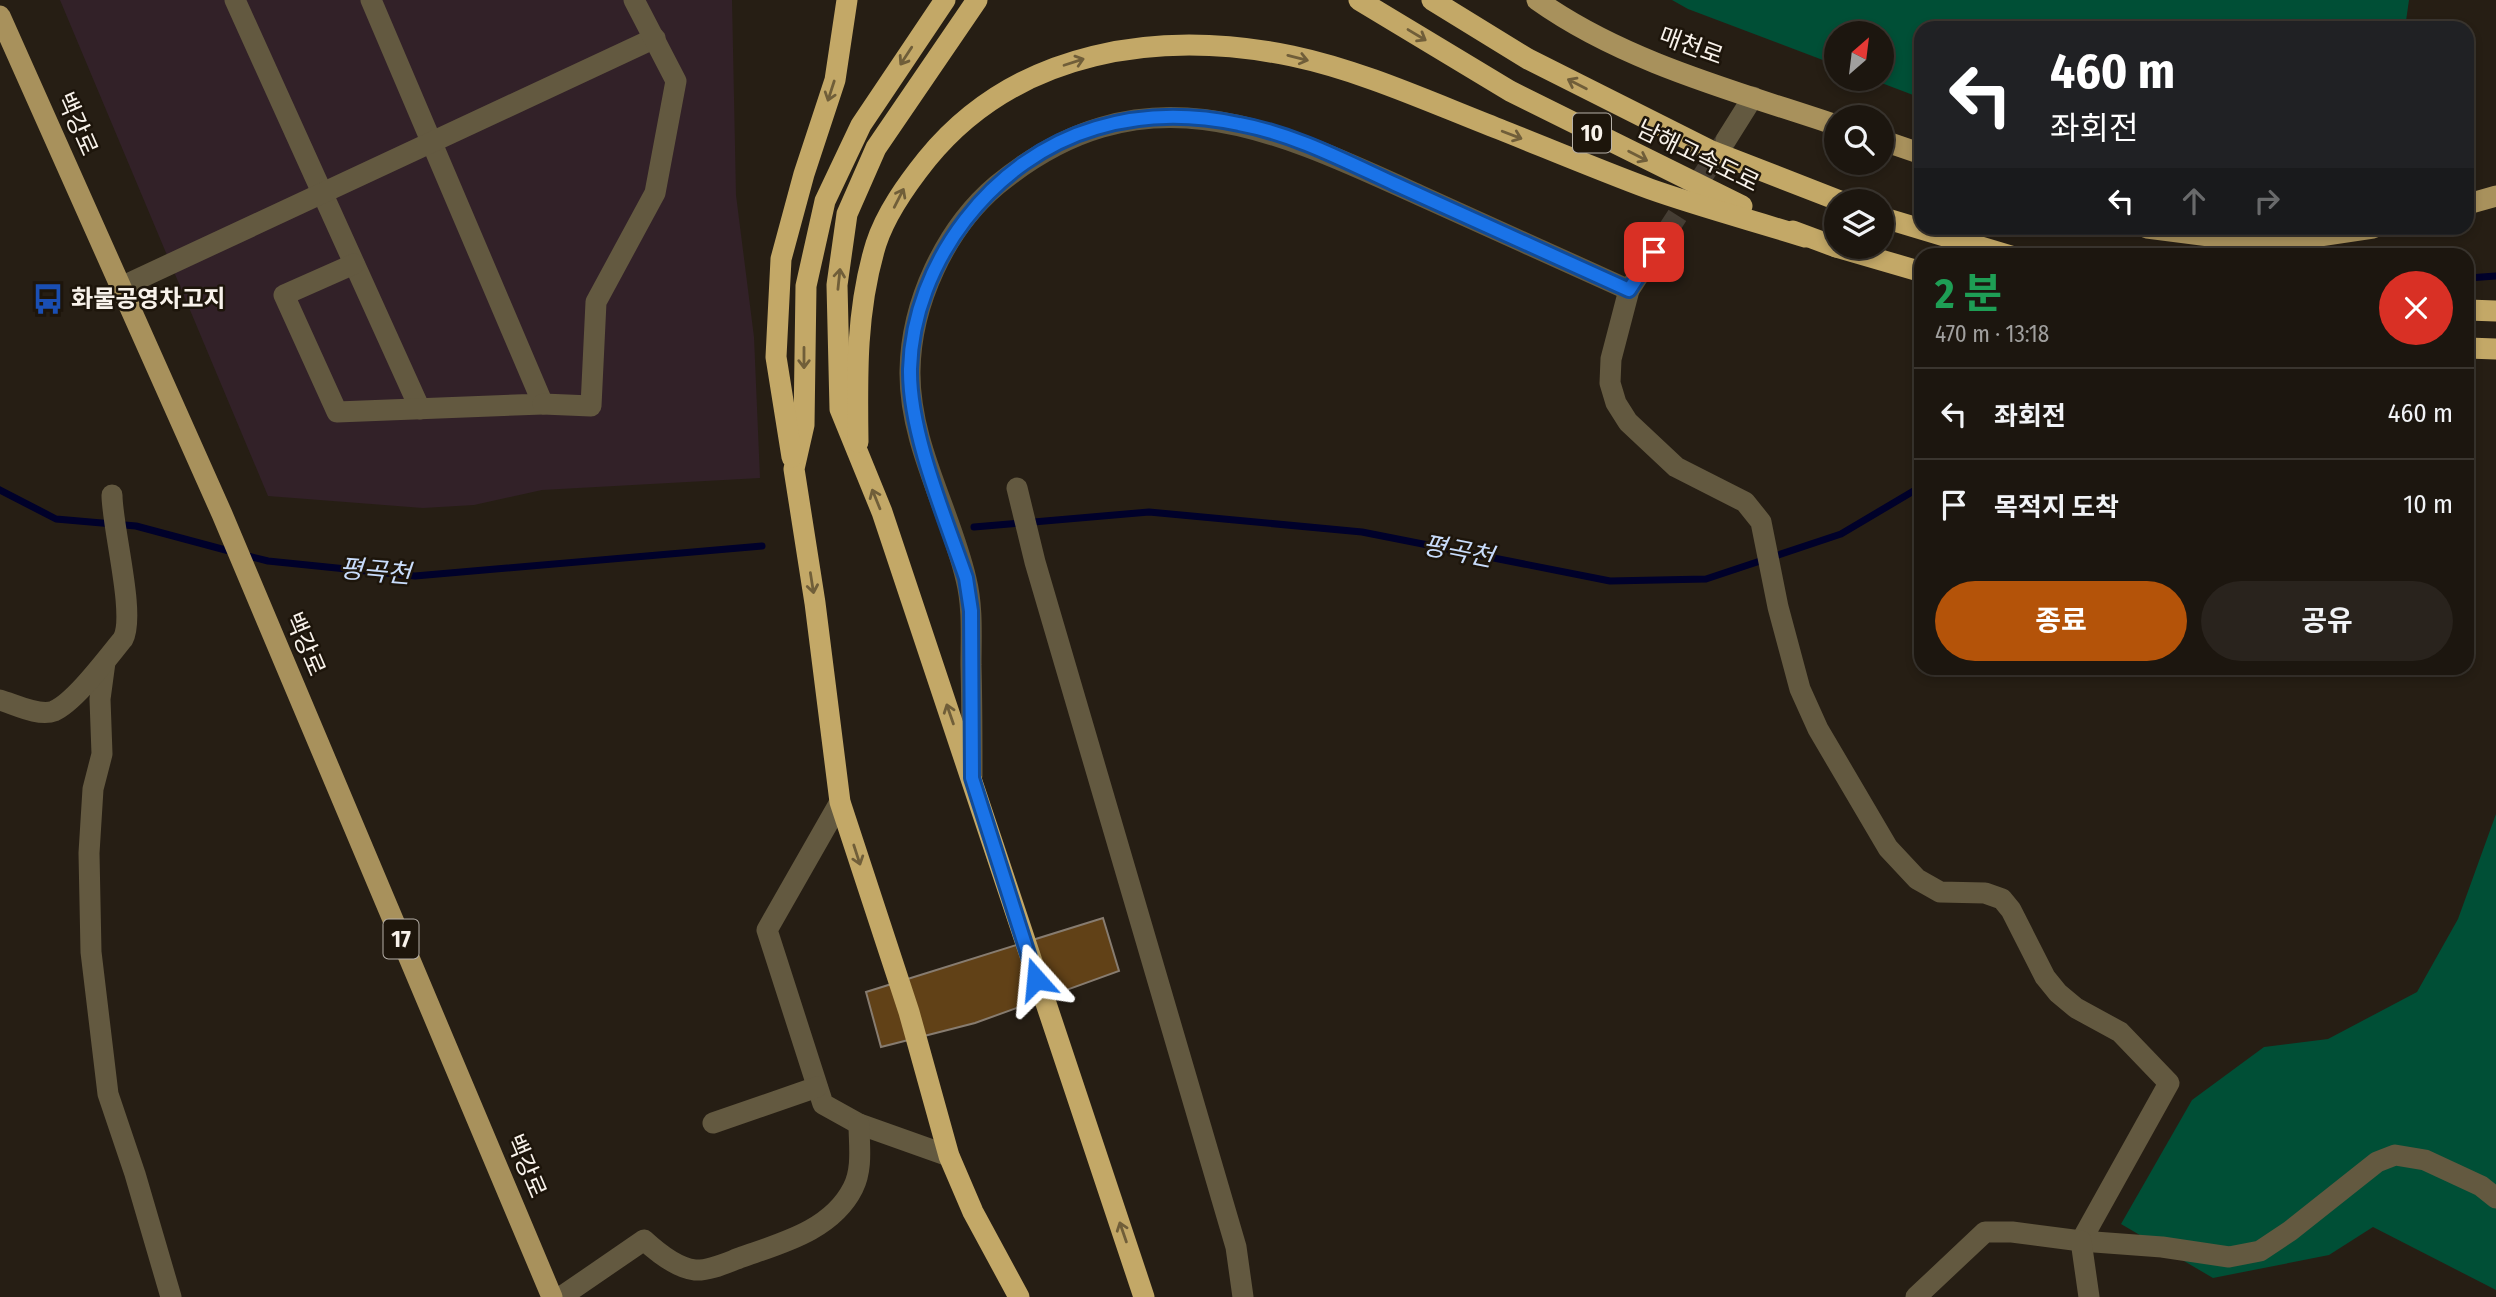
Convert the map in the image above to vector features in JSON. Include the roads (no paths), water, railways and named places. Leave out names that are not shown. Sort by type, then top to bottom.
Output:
[{"type":"highway","points":[[846,0],[835,79],[804,174],[781,259],[776,357],[815,603],[840,802],[909,1012],[949,1156],[973,1212],[1019,1297]]},
{"type":"highway","points":[[794,469],[804,425],[806,286],[825,201],[861,125],[945,0]]},
{"type":"highway","points":[[976,0],[876,148],[847,214],[837,285],[840,409],[882,512],[1144,1297]]},
{"type":"highway","name":"남해고속도로","points":[[1359,0],[1510,91],[1805,237],[1824,243]]},
{"type":"highway","name":"남해고속도로","points":[[1432,0],[1528,59],[1696,144],[1824,195]]},
{"type":"highway","points":[[859,455],[857,374],[861,308],[877,242],[905,187],[943,139],[988,100],[1039,73],[1101,53],[1165,45],[1227,46],[1294,57],[1359,76],[1651,189],[1805,237]]},
{"type":"highway","points":[[1894,221],[1914,227]]},
{"type":"highway","points":[[1941,235],[1984,248]]},
{"type":"highway","name":"남해고속도로","points":[[1877,259],[1914,270]]},
{"type":"highway","points":[[2474,310],[2496,310]]},
{"type":"highway","points":[[2474,348],[2496,349]]},
{"type":"main road","name":"매천로","points":[[1536,0],[1567,21],[1642,57],[1824,121]]},
{"type":"main road","name":"백강로","points":[[0,16],[222,514],[552,1297]]},
{"type":"main road","points":[[1894,144],[1914,151]]},
{"type":"main road","points":[[2474,202],[2496,196]]},
{"type":"main road","points":[[2202,235],[2233,239],[2299,239],[2326,235]]},
{"type":"street","points":[[235,0],[419,409]]},
{"type":"street","points":[[371,0],[543,404]]},
{"type":"street","points":[[354,264],[284,295],[337,412],[543,404],[590,406],[596,302],[655,193],[676,81],[634,0]]},
{"type":"street","points":[[121,287],[655,38]]},
{"type":"street","points":[[1726,140],[1753,97]]},
{"type":"street","points":[[972,778],[971,611],[966,578],[921,442],[911,389],[911,357],[920,308],[949,241],[987,194],[1028,162],[1055,145],[1094,128],[1135,119],[1181,116],[1241,124],[1316,148],[1629,290]]},
{"type":"street","points":[[1666,233],[1629,290],[1611,359],[1610,383],[1616,403],[1628,422],[1676,467],[1745,502],[1761,522],[1800,689],[1818,729],[1888,848],[1917,879],[1940,892],[1985,893],[2002,899],[2011,910],[2045,977],[2058,993],[2076,1008],[2120,1032],[2169,1083],[2081,1241],[2089,1297]]},
{"type":"street","points":[[1017,488],[1034,562],[1236,1247],[1243,1297]]},
{"type":"street","points":[[0,700],[41,711],[53,711],[87,682],[127,631],[112,500]]},
{"type":"street","points":[[104,662],[100,699],[102,754],[93,789],[89,853],[91,952],[108,1094],[171,1297]]},
{"type":"street","points":[[840,802],[767,930],[823,1104],[859,1124],[949,1156]]},
{"type":"street","points":[[713,1123],[817,1087]]},
{"type":"street","points":[[561,1297],[644,1240],[676,1263],[695,1270],[715,1266],[792,1239],[820,1224],[842,1205],[854,1187],[860,1169],[859,1124]]},
{"type":"street","points":[[1916,1297],[1985,1233],[2012,1232],[2162,1247],[2229,1257],[2260,1251],[2290,1231],[2377,1162],[2395,1155],[2425,1160],[2481,1186],[2496,1198]]},
{"type":"waterway","name":"평곡천","points":[[2474,278],[2496,276]]},
{"type":"waterway","name":"평곡천","points":[[0,490],[56,519],[136,526],[233,552]]},
{"type":"waterway","name":"평곡천","points":[[974,527],[1149,512],[1362,532],[1610,581],[1706,579],[1841,534],[1914,491]]},
{"type":"waterway","name":"평곡천","points":[[244,555],[268,561],[415,576],[762,546]]},
{"type":"tunnel","points":[[1666,233],[1726,140]]},
{"type":"place","name":"화물공영차고지","points":[[48,299]]}]
